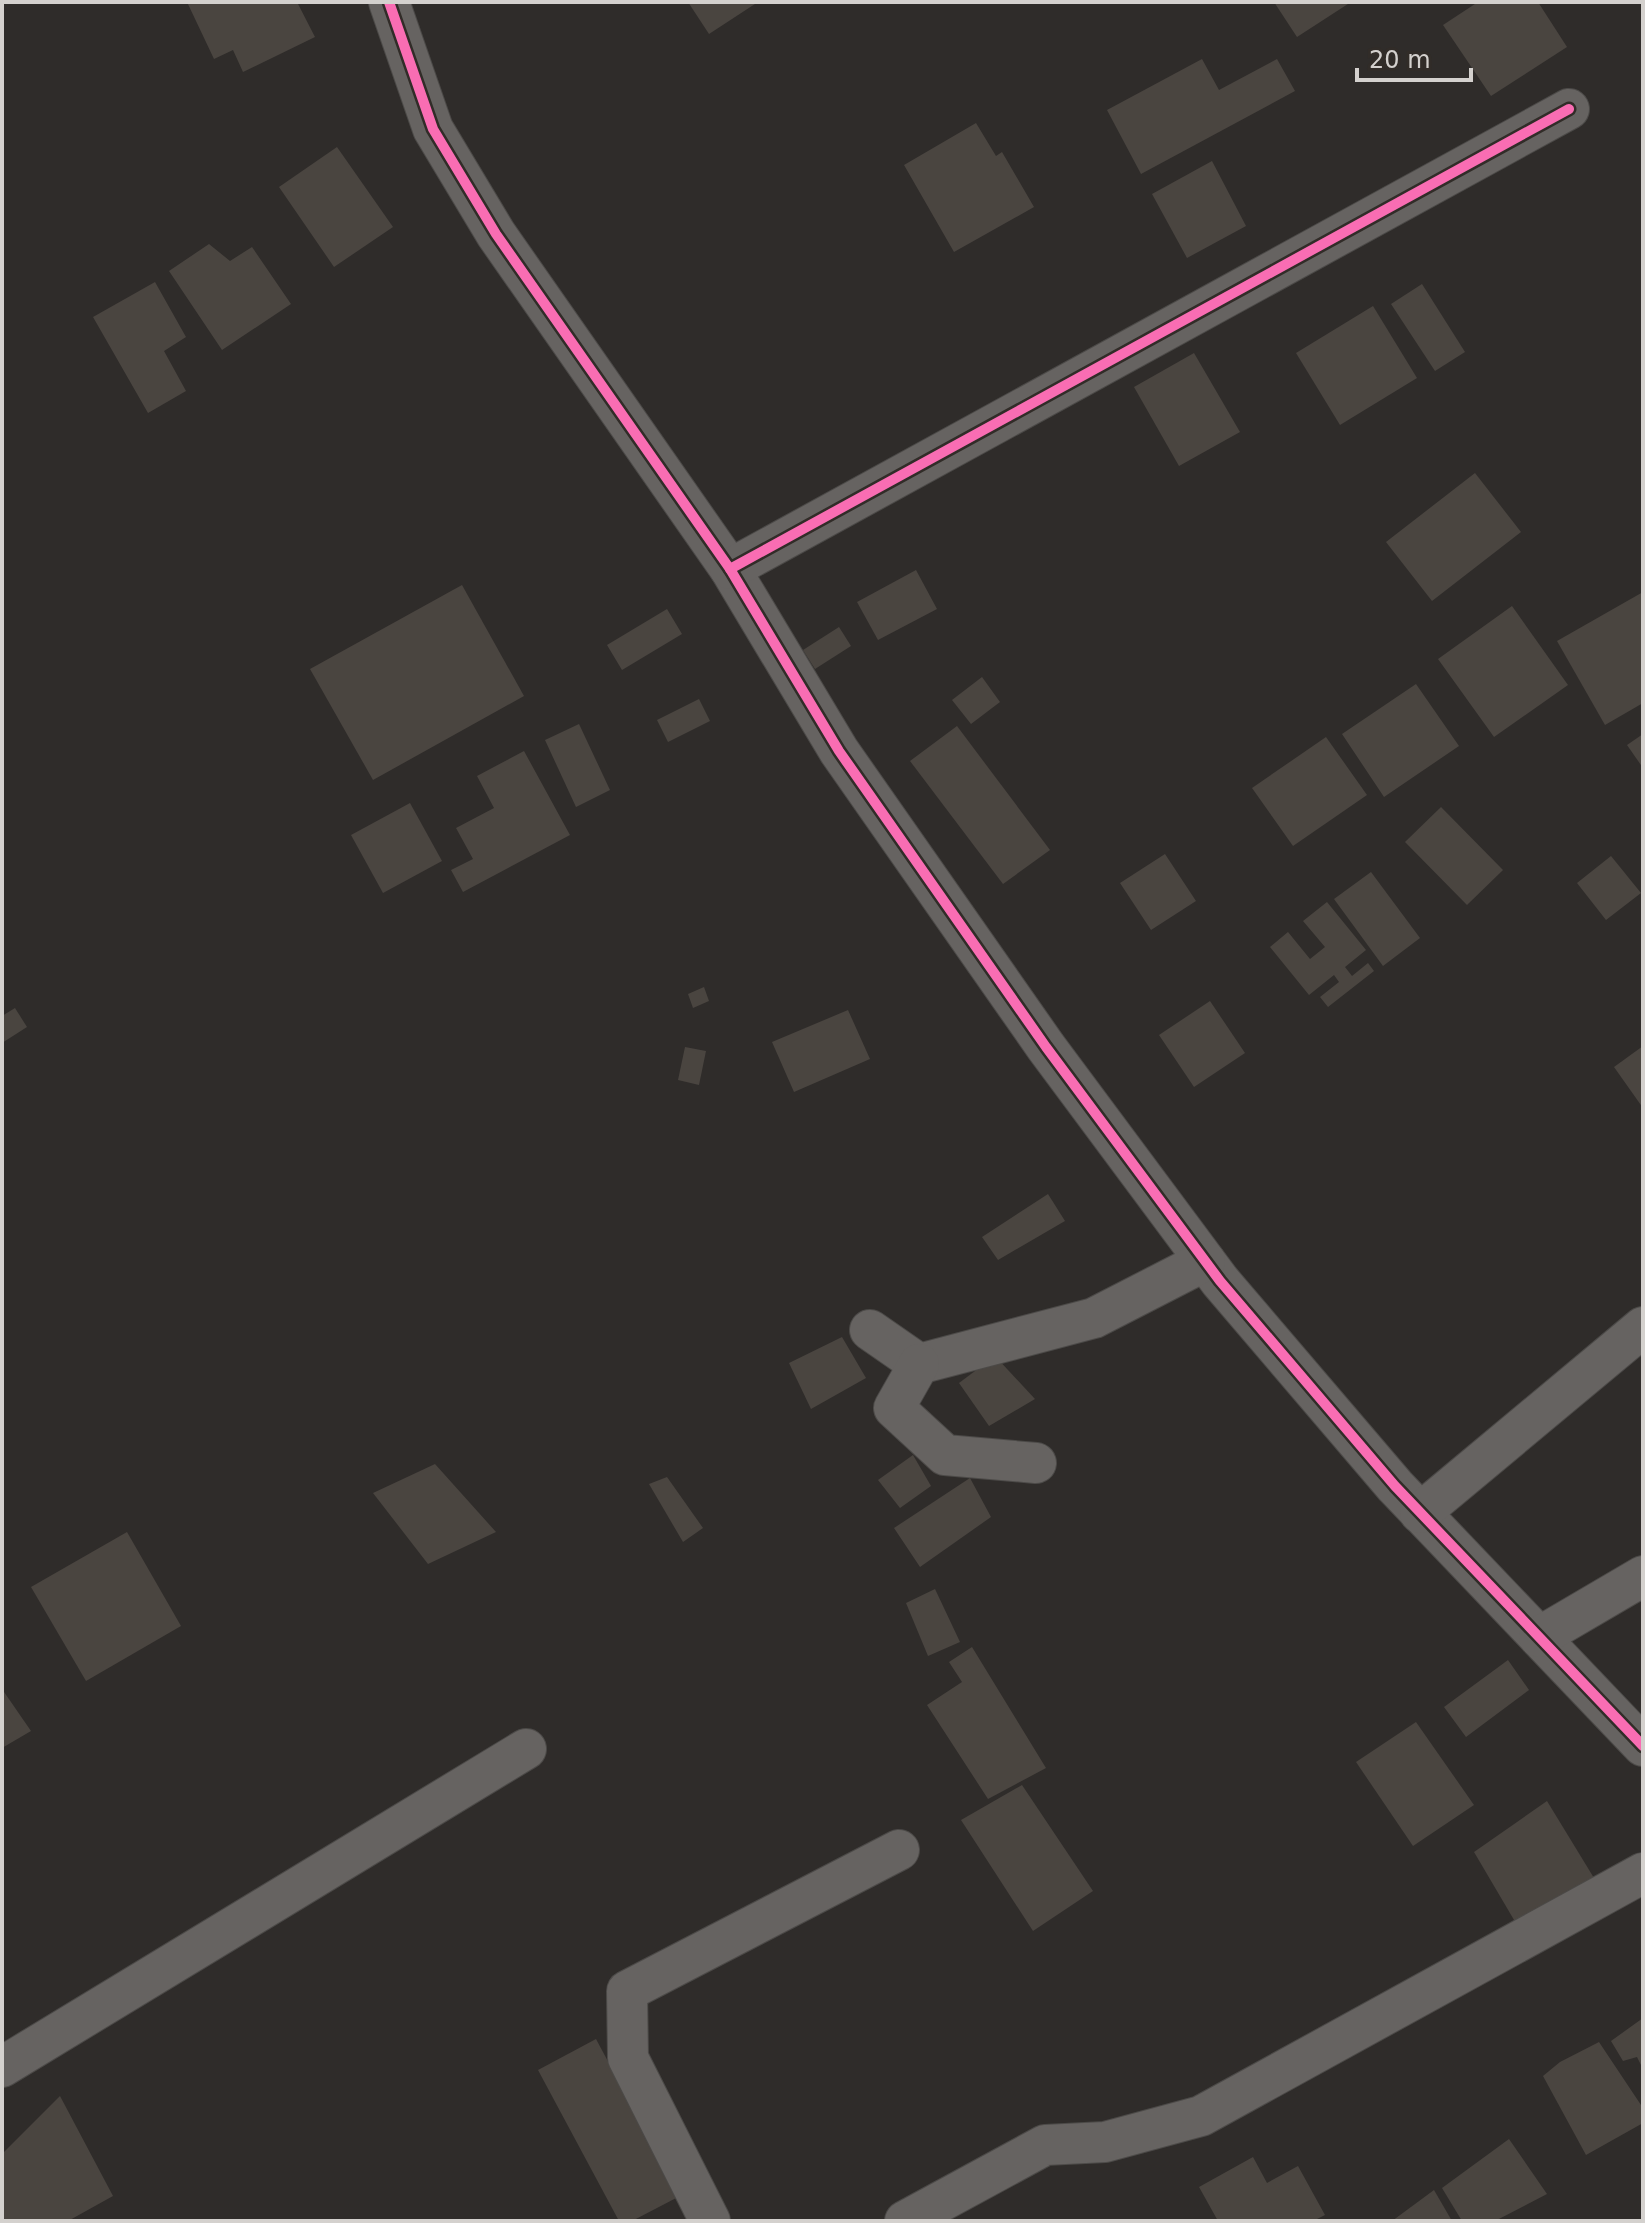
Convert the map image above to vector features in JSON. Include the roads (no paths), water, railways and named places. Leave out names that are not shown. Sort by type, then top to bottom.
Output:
[{"type":"street","points":[[389,2],[433,129],[488,221],[730,569],[839,751],[1046,1047],[1205,1261],[1420,1513],[1539,1637],[1636,1728]]},
{"type":"street","points":[[730,569],[1569,109]]},
{"type":"street","points":[[1036,1463],[945,1455],[894,1408],[919,1364],[1094,1318],[1205,1261]]},
{"type":"street","points":[[1420,1513],[1643,1327]]},
{"type":"street","points":[[870,1330],[919,1364]]},
{"type":"street","points":[[1539,1637],[1643,1576]]},
{"type":"street","points":[[2,2067],[526,1749]]},
{"type":"street","points":[[710,2221],[628,2058],[627,1991],[899,1850]]},
{"type":"street","points":[[905,2221],[991,2171],[1045,2145],[1105,2142],[1201,2116],[1643,1873]]}]
